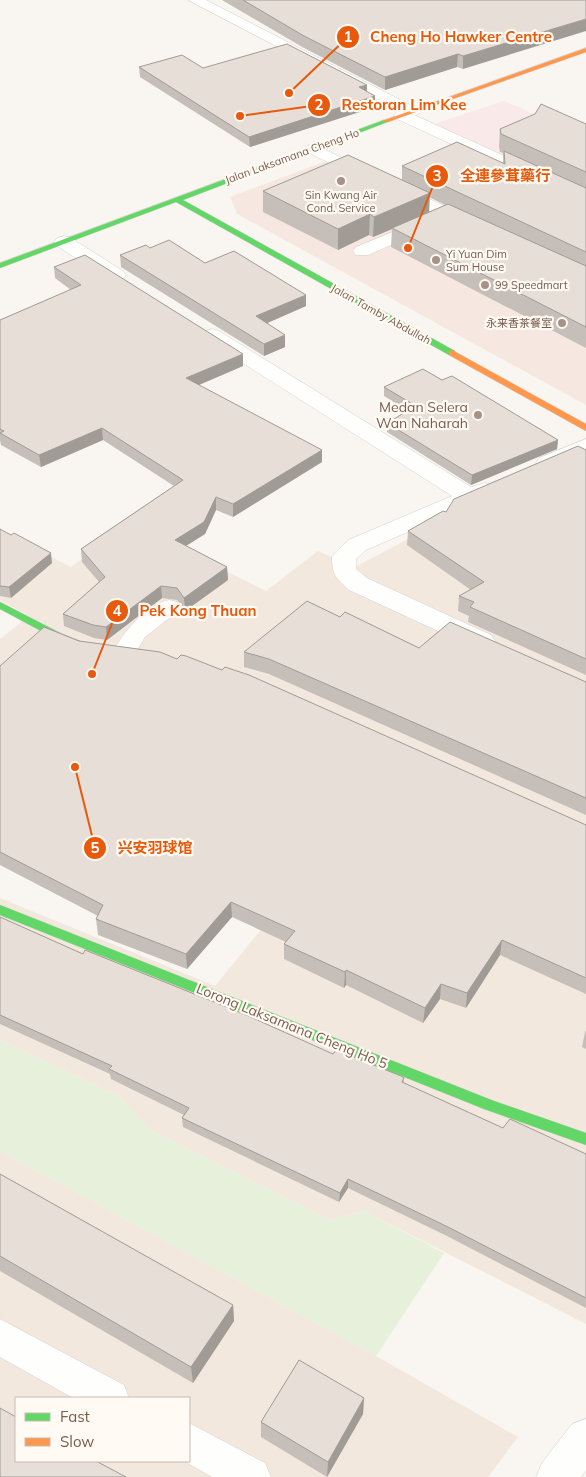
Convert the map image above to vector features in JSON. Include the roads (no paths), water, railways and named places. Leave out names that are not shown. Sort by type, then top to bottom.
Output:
[{"type":"street","name":"Jalan Laksamana Cheng Ho","points":[[0,266],[176,199],[586,50]]},
{"type":"street","points":[[408,114],[586,200]]},
{"type":"street","name":"Jalan Tamby Abdullah","points":[[176,199],[586,428]]},
{"type":"street","points":[[64,242],[131,284]]},
{"type":"street","points":[[199,327],[469,496]]},
{"type":"street","points":[[507,652],[358,584],[344,571],[344,557],[357,545],[586,446]]},
{"type":"street","points":[[0,605],[58,636],[90,648]]},
{"type":"street","name":"Lorong Laksamana Cheng Ho 5","points":[[0,910],[489,1105],[586,1139]]},
{"type":"street","points":[[0,1337],[108,1397]]},
{"type":"street","points":[[556,1477],[586,1438]]},
{"type":"street","points":[[190,1443],[250,1477]]},
{"type":"lane","points":[[196,0],[408,114]]},
{"type":"lane","points":[[313,149],[482,230]]},
{"type":"lane","points":[[362,251],[447,214]]},
{"type":"lane","points":[[125,651],[137,632],[168,607]]},
{"type":"place","name":"Cheng Ho Hawker Centre","points":[[289,93]]},
{"type":"place","name":"Restoran Lim Kee","points":[[240,116]]},
{"type":"place","name":"Sin Kwang Air Cond. Service","points":[[341,181]]},
{"type":"place","name":"全連參茸藥行","points":[[408,248]]},
{"type":"place","name":"Yi Yuan Dim Sum House","points":[[436,260]]},
{"type":"place","name":"99 Speedmart","points":[[485,285]]},
{"type":"place","name":"永来香茶餐室","points":[[562,323]]},
{"type":"place","name":"Medan Selera Wan Naharah","points":[[478,415]]},
{"type":"place","name":"Pek Kong Thuan","points":[[92,674]]},
{"type":"place","name":"兴安羽球馆","points":[[75,767]]}]
